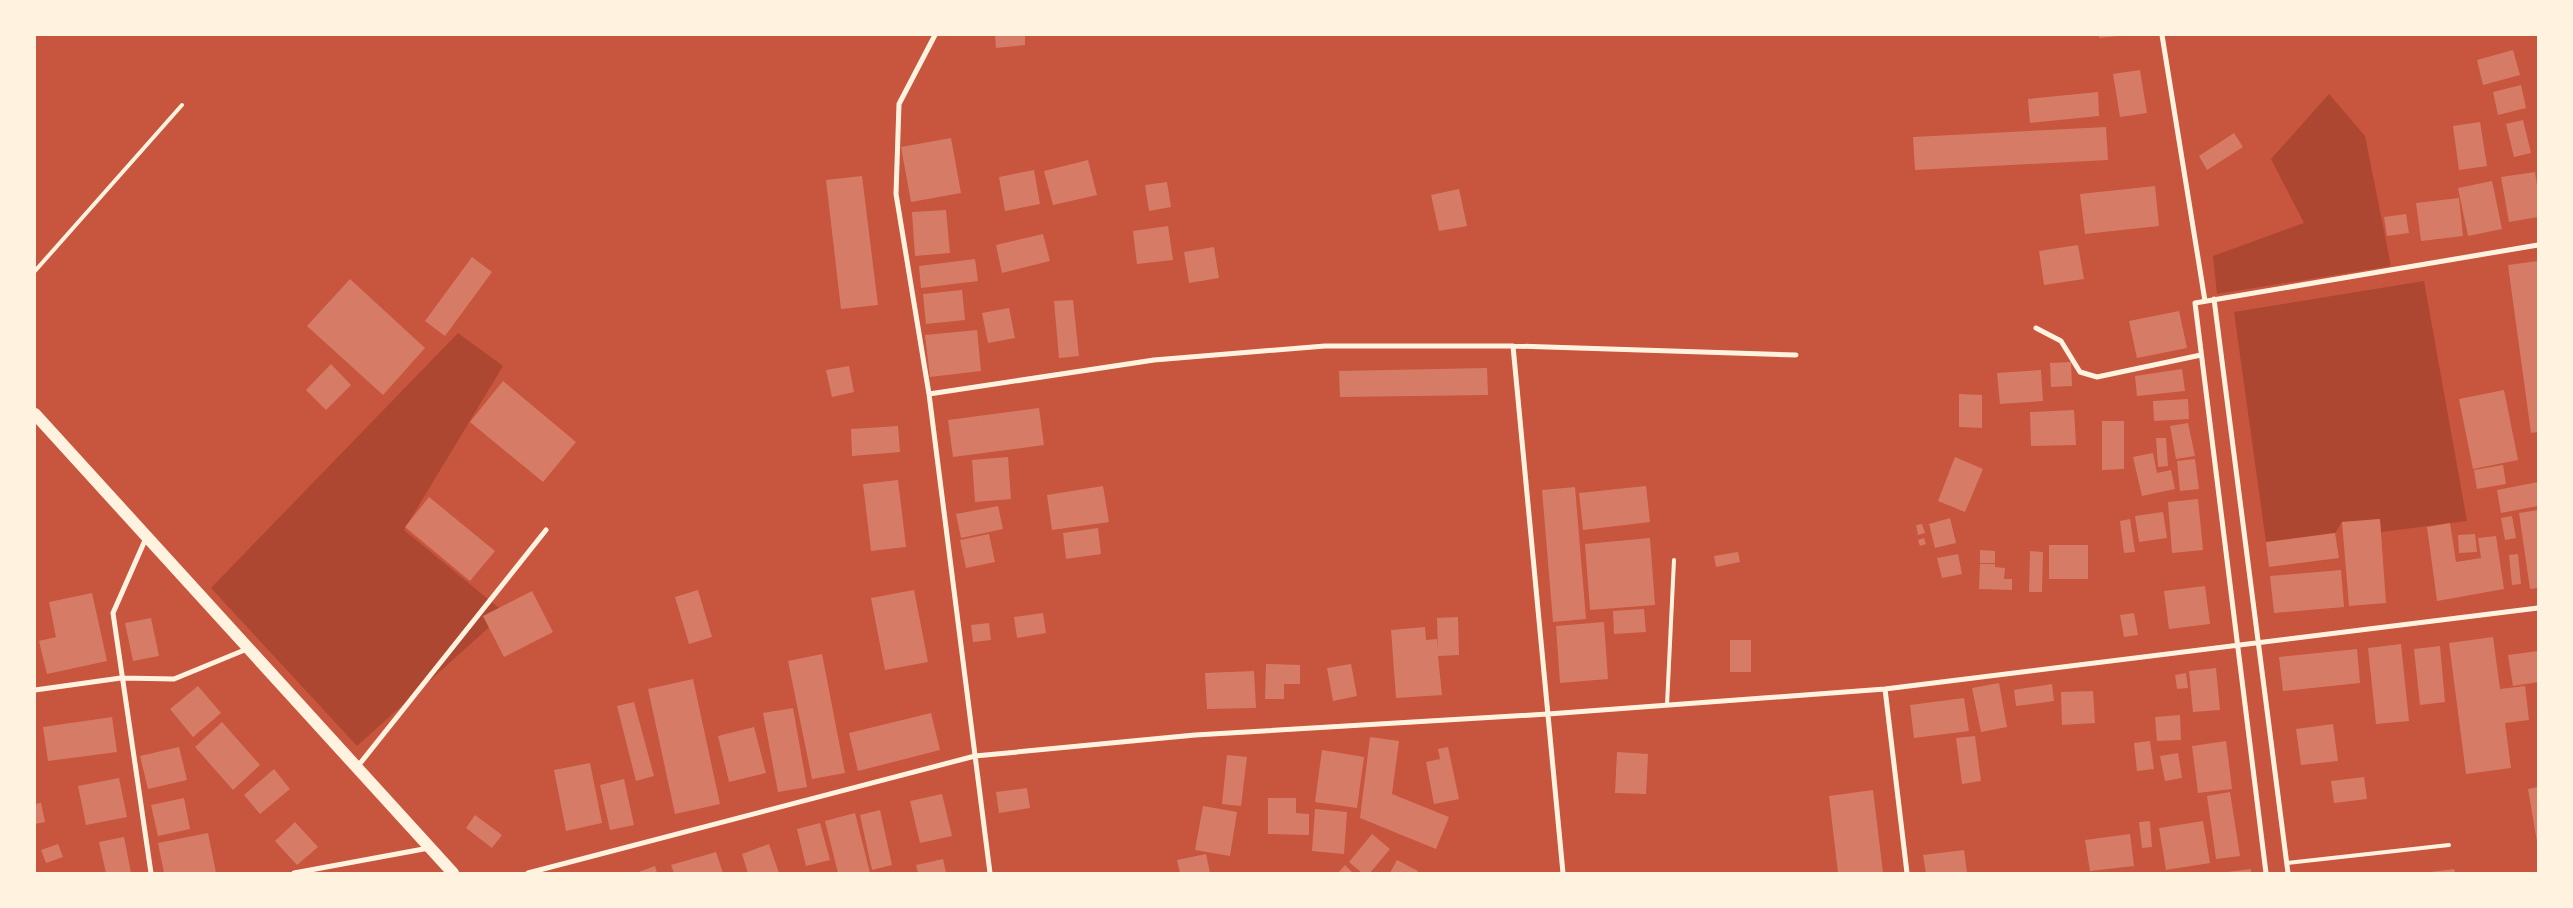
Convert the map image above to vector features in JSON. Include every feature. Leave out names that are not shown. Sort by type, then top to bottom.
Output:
[{"type":"main road","points":[[35,414],[453,873]]},
{"type":"street","points":[[935,35],[899,104],[896,194],[930,394],[990,873]]},
{"type":"street","points":[[2162,35],[2205,301]]},
{"type":"street","points":[[2266,873],[2195,303],[2538,245]]},
{"type":"street","points":[[2214,299],[2288,873]]},
{"type":"street","points":[[2036,328],[2061,341],[2080,372],[2097,377],[2201,355]]},
{"type":"street","points":[[930,394],[1154,360],[1315,347],[1513,346],[1796,355]]},
{"type":"street","points":[[1513,346],[1563,873]]},
{"type":"street","points":[[357,766],[546,530]]},
{"type":"street","points":[[147,536],[113,613],[151,873]]},
{"type":"street","points":[[528,873],[976,756],[1195,734],[1548,714],[1885,689],[2538,608]]},
{"type":"street","points":[[35,690],[121,678],[174,680],[250,648]]},
{"type":"street","points":[[1885,689],[1907,873]]},
{"type":"street","points":[[294,873],[430,848]]},
{"type":"lane","points":[[35,271],[182,105]]},
{"type":"lane","points":[[1667,705],[1674,560]]},
{"type":"lane","points":[[2287,863],[2450,845]]},
{"type":"shaded area","points":[[2329,94],[2365,136],[2391,266],[2217,294],[2213,256],[2304,223],[2271,159]]},
{"type":"shaded area","points":[[2424,281],[2467,521],[2381,532],[2380,519],[2342,522],[2335,533],[2266,542],[2234,312]]},
{"type":"shaded area","points":[[458,333],[503,366],[404,530],[505,613],[357,746],[211,588]]},
{"type":"building","points":[[995,35],[1025,35],[1025,45],[996,48]]},
{"type":"building","points":[[2099,35],[2118,35],[2118,36],[2099,38]]},
{"type":"building","points":[[2513,50],[2520,75],[2483,85],[2477,60]]},
{"type":"building","points":[[2140,70],[2147,113],[2120,117],[2113,74]]},
{"type":"building","points":[[2521,85],[2526,108],[2498,115],[2493,92]]},
{"type":"building","points":[[2098,92],[2099,116],[2030,123],[2028,99]]},
{"type":"building","points":[[2523,120],[2531,153],[2514,157],[2506,124]]},
{"type":"building","points":[[2480,122],[2487,166],[2459,170],[2453,126]]},
{"type":"building","points":[[2106,127],[2108,160],[1915,170],[1913,137]]},
{"type":"building","points":[[2234,133],[2243,147],[2207,170],[2199,156]]},
{"type":"building","points":[[951,138],[961,193],[911,202],[901,147]]},
{"type":"building","points":[[1088,160],[1097,195],[1053,205],[1044,171]]},
{"type":"building","points":[[1034,170],[1040,204],[1005,211],[999,177]]},
{"type":"building","points":[[2535,172],[2538,192],[2538,217],[2509,222],[2501,177]]},
{"type":"building","points":[[862,176],[878,305],[841,309],[826,180]]},
{"type":"building","points":[[2492,181],[2502,229],[2468,236],[2458,188]]},
{"type":"building","points":[[1167,182],[1171,207],[1149,211],[1145,185]]},
{"type":"building","points":[[2155,186],[2159,226],[2085,234],[2080,194]]},
{"type":"building","points":[[1459,189],[1467,226],[1439,231],[1431,195]]},
{"type":"building","points":[[2459,198],[2463,236],[2421,241],[2416,203]]},
{"type":"building","points":[[946,210],[950,253],[915,256],[912,212]]},
{"type":"building","points":[[2406,214],[2409,233],[2387,236],[2384,217]]},
{"type":"building","points":[[1168,226],[1173,260],[1137,264],[1133,231]]},
{"type":"building","points":[[1043,234],[1050,261],[1002,273],[996,245]]},
{"type":"building","points":[[2078,245],[2084,279],[2044,285],[2039,251]]},
{"type":"building","points":[[1214,247],[1219,278],[1189,283],[1184,252]]},
{"type":"building","points":[[472,257],[492,272],[445,336],[425,321]]},
{"type":"building","points":[[975,259],[978,281],[921,288],[919,266]]},
{"type":"building","points":[[2538,261],[2538,432],[2531,433],[2508,265]]},
{"type":"building","points":[[350,279],[425,348],[383,395],[307,326]]},
{"type":"building","points":[[962,290],[965,320],[926,324],[923,294]]},
{"type":"building","points":[[1073,300],[1079,356],[1059,358],[1054,301]]},
{"type":"building","points":[[1009,308],[1015,338],[988,343],[982,313]]},
{"type":"building","points":[[2179,311],[2187,348],[2137,358],[2129,321]]},
{"type":"building","points":[[977,330],[981,371],[930,377],[925,335]]},
{"type":"building","points":[[2071,362],[2072,386],[2051,387],[2050,363]]},
{"type":"building","points":[[331,364],[351,385],[326,410],[306,390]]},
{"type":"building","points":[[849,366],[854,392],[832,397],[826,370]]},
{"type":"building","points":[[1487,368],[1488,395],[1340,397],[1339,371]]},
{"type":"building","points":[[2182,369],[2185,391],[2137,396],[2135,376]]},
{"type":"building","points":[[2041,370],[2043,401],[2000,404],[1997,373]]},
{"type":"building","points":[[503,381],[576,442],[543,482],[470,422]]},
{"type":"building","points":[[2504,390],[2518,460],[2473,469],[2459,399]]},
{"type":"building","points":[[1959,394],[1982,395],[1982,428],[1959,427]]},
{"type":"building","points":[[2188,399],[2189,419],[2154,421],[2153,401]]},
{"type":"building","points":[[1039,408],[1044,445],[953,457],[948,420]]},
{"type":"building","points":[[2074,410],[2076,445],[2031,446],[2030,412]]},
{"type":"building","points":[[2102,421],[2124,421],[2124,469],[2102,470]]},
{"type":"building","points":[[2188,423],[2195,456],[2176,459],[2170,426]]},
{"type":"building","points":[[898,426],[900,452],[852,456],[851,429]]},
{"type":"building","points":[[2156,438],[2166,438],[2168,466],[2158,467]]},
{"type":"building","points":[[2153,453],[2157,473],[2171,470],[2175,489],[2142,496],[2133,457]]},
{"type":"building","points":[[1008,457],[1011,499],[975,502],[972,460]]},
{"type":"building","points":[[1955,457],[1983,469],[1965,512],[1938,501]]},
{"type":"building","points":[[2195,459],[2199,489],[2180,491],[2177,461]]},
{"type":"building","points":[[2503,465],[2506,484],[2477,489],[2474,470]]},
{"type":"building","points":[[898,480],[906,547],[871,551],[863,484]]},
{"type":"building","points":[[2538,482],[2538,506],[2501,513],[2497,490]]},
{"type":"building","points":[[1103,486],[1109,522],[1052,530],[1047,495]]},
{"type":"building","points":[[1646,486],[1650,522],[1583,530],[1579,493]]},
{"type":"building","points":[[1575,487],[1586,619],[1553,622],[1542,490]]},
{"type":"building","points":[[429,497],[495,551],[470,581],[405,527]]},
{"type":"building","points":[[2198,499],[2203,550],[2172,553],[2168,502]]},
{"type":"building","points":[[998,506],[1003,529],[961,538],[956,514]]},
{"type":"building","points":[[2538,510],[2538,588],[2530,589],[2519,513]]},
{"type":"building","points":[[2163,512],[2167,538],[2139,542],[2135,516]]},
{"type":"building","points":[[2512,516],[2516,538],[2505,540],[2501,518]]},
{"type":"building","points":[[1950,518],[1956,543],[1935,548],[1929,524]]},
{"type":"building","points":[[2130,519],[2135,552],[2124,553],[2120,521]]},
{"type":"building","points":[[2380,519],[2386,603],[2349,606],[2342,522]]},
{"type":"building","points":[[2450,523],[2456,562],[2481,558],[2478,538],[2496,536],[2504,589],[2437,601],[2427,527]]},
{"type":"building","points":[[1922,524],[1925,533],[1918,535],[1916,525]]},
{"type":"building","points":[[1098,528],[1101,554],[1066,559],[1063,533]]},
{"type":"building","points":[[2335,533],[2339,558],[2269,567],[2266,542]]},
{"type":"building","points":[[989,534],[995,562],[966,568],[960,540]]},
{"type":"building","points":[[2475,534],[2477,552],[2459,553],[2458,535]]},
{"type":"building","points":[[1650,538],[1655,605],[1590,610],[1585,544]]},
{"type":"building","points":[[1924,538],[1926,544],[1920,546],[1918,540]]},
{"type":"building","points":[[2049,545],[2088,545],[2088,579],[2049,579]]},
{"type":"building","points":[[1980,550],[1995,551],[1995,563],[1980,563]]},
{"type":"building","points":[[2030,551],[2043,552],[2042,592],[2029,592]]},
{"type":"building","points":[[1738,552],[1740,562],[1716,567],[1714,556]]},
{"type":"building","points":[[1958,554],[1962,574],[1942,578],[1937,558]]},
{"type":"building","points":[[2518,554],[2521,584],[2512,585],[2509,555]]},
{"type":"building","points":[[1980,564],[1995,564],[1995,567],[2005,568],[2004,579],[2012,579],[2012,590],[1979,589]]},
{"type":"building","points":[[2341,570],[2344,607],[2274,613],[2270,576]]},
{"type":"building","points":[[2205,586],[2210,624],[2169,629],[2164,591]]},
{"type":"building","points":[[698,590],[712,637],[689,644],[675,597]]},
{"type":"building","points":[[914,590],[928,662],[885,670],[871,598]]},
{"type":"building","points":[[532,591],[553,632],[504,657],[483,616]]},
{"type":"building","points":[[92,593],[107,661],[47,674],[39,641],[56,637],[49,602]]},
{"type":"building","points":[[1644,609],[1646,632],[1614,634],[1613,611]]},
{"type":"building","points":[[1043,613],[1046,633],[1017,638],[1014,617]]},
{"type":"building","points":[[2134,613],[2138,635],[2124,637],[2120,615]]},
{"type":"building","points":[[1458,617],[1459,655],[1438,656],[1442,695],[1396,698],[1391,630],[1425,627],[1426,640],[1437,639],[1438,652],[1437,618]]},
{"type":"building","points":[[151,618],[159,656],[133,661],[125,623]]},
{"type":"building","points":[[1604,622],[1608,679],[1560,683],[1556,626]]},
{"type":"building","points":[[989,623],[991,640],[973,642],[971,625]]},
{"type":"building","points":[[2493,637],[2500,689],[2525,686],[2529,720],[2505,723],[2511,768],[2466,774],[2449,643]]},
{"type":"building","points":[[1730,640],[1751,640],[1751,672],[1730,672]]},
{"type":"building","points":[[2401,644],[2409,721],[2376,724],[2368,648]]},
{"type":"building","points":[[2440,646],[2445,702],[2420,705],[2414,649]]},
{"type":"building","points":[[2357,649],[2360,683],[2283,691],[2279,657]]},
{"type":"building","points":[[2538,651],[2538,682],[2513,686],[2508,655]]},
{"type":"building","points":[[822,654],[845,773],[812,779],[788,661]]},
{"type":"building","points":[[1266,664],[1300,665],[1300,684],[1284,684],[1284,699],[1265,699]]},
{"type":"building","points":[[1351,664],[1357,696],[1333,701],[1327,668]]},
{"type":"building","points":[[2216,668],[2220,710],[2193,712],[2189,671]]},
{"type":"building","points":[[1254,671],[1256,708],[1207,709],[1205,673]]},
{"type":"building","points":[[2186,673],[2188,688],[2177,689],[2175,675]]},
{"type":"building","points":[[693,679],[720,804],[675,814],[648,689]]},
{"type":"building","points":[[1999,683],[2007,727],[1981,732],[1972,688]]},
{"type":"building","points":[[2052,684],[2054,701],[2016,706],[2014,690]]},
{"type":"building","points":[[198,686],[221,713],[193,737],[170,709]]},
{"type":"building","points":[[2093,691],[2095,723],[2062,725],[2061,692]]},
{"type":"building","points":[[1964,698],[1969,731],[1914,738],[1910,705]]},
{"type":"building","points":[[634,702],[654,776],[636,781],[617,706]]},
{"type":"building","points":[[793,708],[807,787],[778,792],[763,713]]},
{"type":"building","points":[[931,713],[940,750],[858,771],[849,733]]},
{"type":"building","points":[[2180,715],[2181,740],[2157,741],[2155,717]]},
{"type":"building","points":[[112,717],[117,752],[48,761],[43,727]]},
{"type":"building","points":[[222,722],[260,765],[233,790],[195,747]]},
{"type":"building","points":[[2333,724],[2338,761],[2301,765],[2296,729]]},
{"type":"building","points":[[754,727],[766,773],[729,782],[718,736]]},
{"type":"building","points":[[1975,736],[1981,781],[1962,784],[1956,738]]},
{"type":"building","points":[[1370,737],[1399,741],[1392,794],[1449,817],[1436,849],[1360,818]]},
{"type":"building","points":[[2150,741],[2154,769],[2137,771],[2134,743]]},
{"type":"building","points":[[2226,741],[2232,789],[2198,793],[2192,746]]},
{"type":"building","points":[[179,747],[187,780],[148,789],[140,756]]},
{"type":"building","points":[[1448,747],[1459,799],[1434,804],[1426,762],[1440,759],[1438,749]]},
{"type":"building","points":[[1322,750],[1364,757],[1357,808],[1315,802]]},
{"type":"building","points":[[1617,752],[1648,754],[1646,794],[1615,793]]},
{"type":"building","points":[[2178,753],[2182,778],[2165,781],[2160,756]]},
{"type":"building","points":[[1227,755],[1247,757],[1241,806],[1222,804]]},
{"type":"building","points":[[590,763],[602,823],[566,831],[554,770]]},
{"type":"building","points":[[274,769],[290,789],[260,814],[244,795]]},
{"type":"building","points":[[2364,777],[2367,799],[2334,803],[2331,781]]},
{"type":"building","points":[[119,778],[127,817],[86,825],[78,786]]},
{"type":"building","points":[[624,779],[634,825],[610,830],[600,785]]},
{"type":"building","points":[[2538,787],[2538,842],[2537,842],[2528,789]]},
{"type":"building","points":[[1027,788],[1030,808],[999,813],[996,792]]},
{"type":"building","points":[[1873,790],[1883,873],[1838,873],[1829,796]]},
{"type":"building","points":[[2230,792],[2240,856],[2216,859],[2207,796]]},
{"type":"building","points":[[942,794],[952,836],[920,843],[910,801]]},
{"type":"building","points":[[184,798],[190,829],[158,836],[151,805]]},
{"type":"building","points":[[1268,798],[1296,798],[1296,813],[1309,814],[1309,835],[1268,834]]},
{"type":"building","points":[[41,803],[45,822],[35,824],[35,804]]},
{"type":"building","points":[[1203,806],[1237,812],[1230,856],[1195,850]]},
{"type":"building","points":[[1315,809],[1347,812],[1344,854],[1312,851]]},
{"type":"building","points":[[880,810],[892,865],[872,870],[860,815]]},
{"type":"building","points":[[855,813],[870,873],[838,873],[825,821]]},
{"type":"building","points":[[475,815],[502,835],[492,848],[466,828]]},
{"type":"building","points":[[2150,821],[2152,847],[2142,848],[2139,822]]},
{"type":"building","points":[[2203,821],[2210,863],[2166,870],[2159,828]]},
{"type":"building","points":[[295,822],[318,847],[297,865],[275,841]]},
{"type":"building","points":[[820,823],[830,860],[806,866],[797,829]]},
{"type":"building","points":[[208,833],[216,873],[164,873],[158,843]]},
{"type":"building","points":[[1372,834],[1390,849],[1370,873],[1362,873],[1349,862]]},
{"type":"building","points":[[2130,834],[2134,866],[2090,871],[2085,840]]},
{"type":"building","points":[[124,837],[131,873],[106,873],[99,842]]},
{"type":"building","points":[[58,844],[63,857],[46,863],[41,850]]},
{"type":"building","points":[[769,844],[779,873],[748,873],[742,854]]},
{"type":"building","points":[[1964,850],[1967,873],[1926,873],[1923,855]]},
{"type":"building","points":[[716,852],[723,873],[674,873],[671,865]]},
{"type":"building","points":[[1206,854],[1210,873],[1180,873],[1177,860]]},
{"type":"building","points":[[943,859],[946,873],[918,873],[916,865]]},
{"type":"building","points":[[1397,860],[1418,871],[1417,873],[1390,873]]},
{"type":"building","points":[[1345,865],[1353,873],[1338,873]]},
{"type":"building","points":[[655,866],[657,873],[636,873]]},
{"type":"building","points":[[2251,869],[2251,873],[2227,873],[2227,872]]},
{"type":"building","points":[[2454,869],[2455,873],[2431,873],[2431,872]]}]
